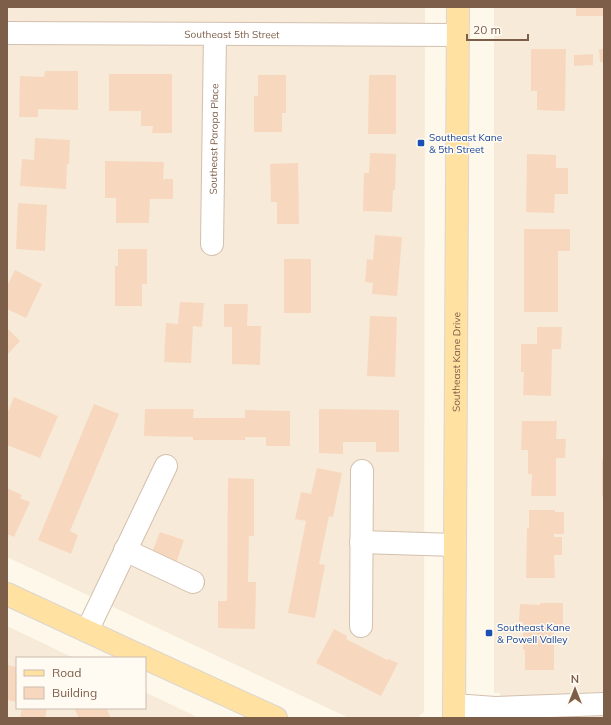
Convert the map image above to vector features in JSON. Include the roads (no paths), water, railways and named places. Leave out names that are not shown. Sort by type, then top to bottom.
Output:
[{"type":"main road","name":"Southeast Kane Drive","points":[[454,711],[458,7]]},
{"type":"main road","points":[[7,594],[143,657]]},
{"type":"main road","points":[[146,658],[276,718]]},
{"type":"street","name":"Southeast 5th Street","points":[[7,33],[458,35]]},
{"type":"street","name":"Southeast Paropa Place","points":[[212,244],[215,34]]},
{"type":"street","points":[[87,631],[166,466]]},
{"type":"street","points":[[360,626],[362,471]]},
{"type":"street","points":[[361,542],[455,545]]},
{"type":"street","points":[[125,550],[193,582]]},
{"type":"street","points":[[454,711],[604,704]]},
{"type":"place","name":"Southeast Kane & 5th Street","points":[[421,143]]},
{"type":"place","name":"Southeast Kane & Powell Valley","points":[[489,633]]}]
